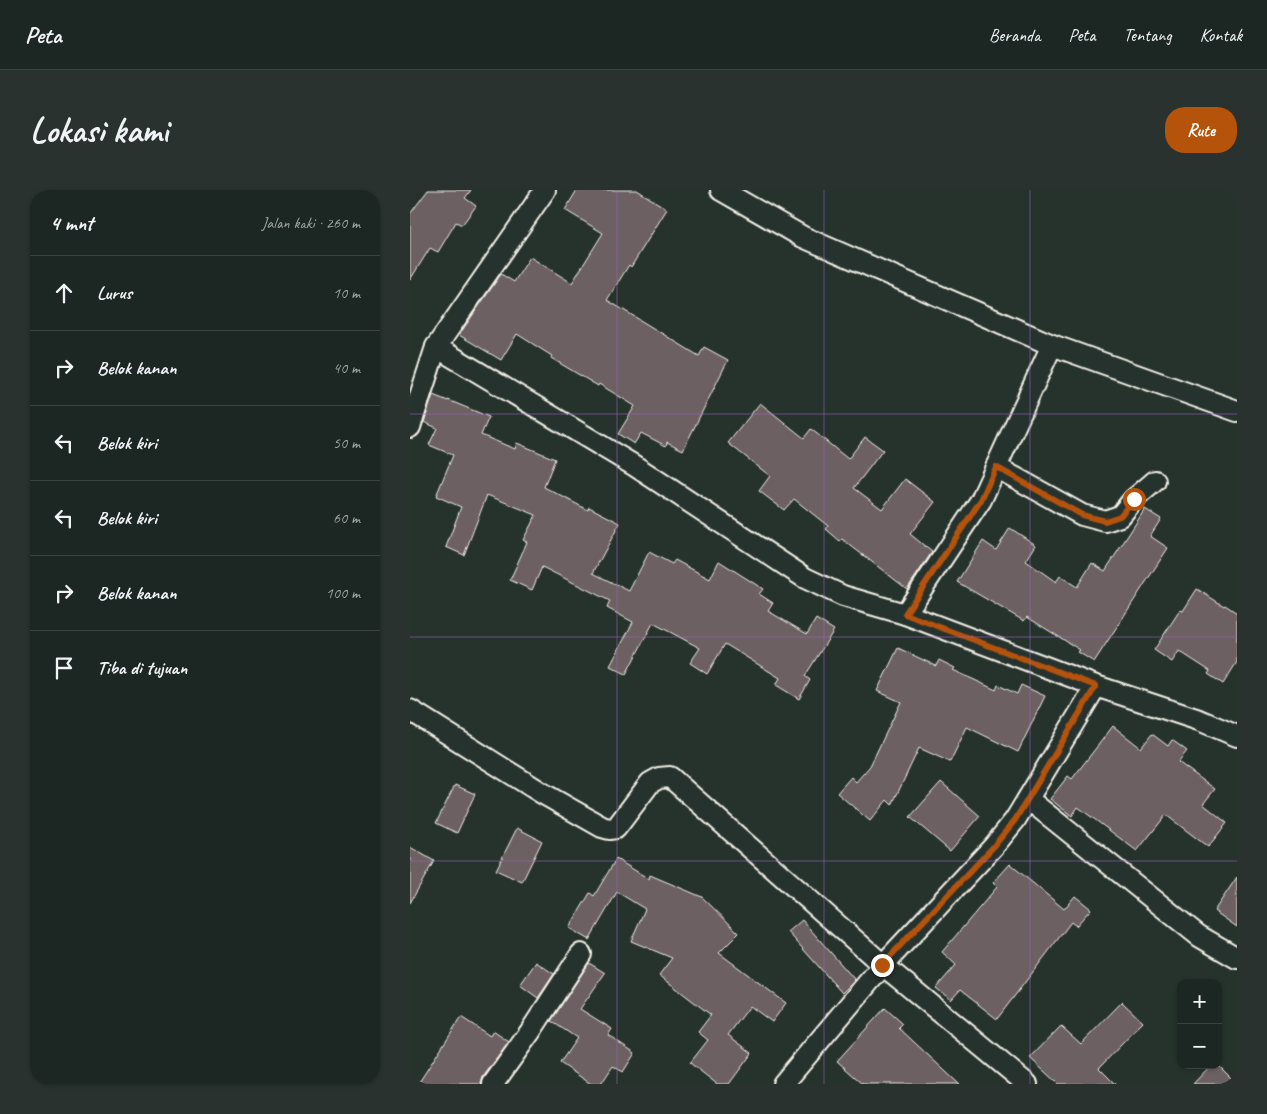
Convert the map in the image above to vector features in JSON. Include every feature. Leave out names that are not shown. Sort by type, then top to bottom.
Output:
[{"type":"street","points":[[410,427],[436,347],[545,190]]},
{"type":"street","points":[[721,190],[803,237],[1052,345],[1237,411]]},
{"type":"street","points":[[905,614],[981,500],[1052,345]]},
{"type":"street","points":[[436,347],[635,466],[805,578],[843,596],[905,614],[1096,686],[1199,720],[1237,736]]},
{"type":"street","points":[[996,467],[1082,515],[1105,521],[1120,516],[1134,499],[1155,481]]},
{"type":"street","points":[[783,1084],[882,965],[994,846],[1015,820],[1096,686]]},
{"type":"street","points":[[410,710],[542,793],[602,828],[616,828],[650,783],[659,778],[670,777],[882,965],[1027,1084]]},
{"type":"street","points":[[1028,799],[1199,936],[1237,958]]},
{"type":"street","points":[[493,1084],[581,954]]},
{"type":"building","points":[[428,190],[471,190],[465,198],[476,206],[462,225],[456,222],[438,252],[430,248],[410,280],[410,214]]},
{"type":"building","points":[[577,190],[637,190],[667,209],[631,267],[629,265],[607,300],[699,356],[704,347],[728,360],[683,450],[667,442],[666,446],[641,433],[634,444],[618,434],[635,406],[551,358],[552,356],[517,334],[501,360],[459,335],[501,274],[514,282],[530,257],[572,283],[603,233],[565,210]]},
{"type":"building","points":[[433,395],[489,417],[481,435],[515,449],[517,443],[555,459],[544,487],[588,510],[589,507],[620,523],[593,573],[629,591],[649,552],[672,564],[675,560],[710,579],[719,561],[763,589],[759,594],[773,603],[768,611],[807,634],[816,619],[834,630],[805,676],[810,680],[799,699],[776,685],[780,678],[725,644],[707,674],[690,663],[700,648],[653,623],[626,674],[610,666],[633,622],[607,608],[610,601],[542,567],[532,590],[510,580],[527,542],[523,540],[536,515],[487,495],[464,555],[446,547],[461,507],[436,496],[453,455],[429,445],[437,428],[424,422]]},
{"type":"building","points":[[760,403],[804,438],[811,429],[848,459],[865,437],[883,450],[854,488],[882,509],[905,479],[935,502],[910,534],[932,552],[907,589],[842,539],[840,541],[826,529],[828,526],[794,499],[784,510],[759,491],[770,476],[728,443]]},
{"type":"building","points":[[1145,509],[1161,519],[1150,536],[1168,548],[1094,662],[1078,652],[1080,650],[1027,617],[1024,621],[957,582],[983,541],[996,550],[1010,528],[1036,545],[1026,561],[1056,582],[1060,576],[1077,587],[1092,563],[1105,571]]},
{"type":"building","points":[[1197,589],[1237,613],[1237,662],[1223,684],[1208,674],[1210,671],[1179,651],[1172,662],[1154,650],[1180,610],[1183,611]]},
{"type":"building","points":[[898,648],[936,666],[939,660],[955,668],[953,670],[996,690],[998,685],[1017,694],[1021,685],[1045,696],[1018,752],[967,727],[950,762],[919,748],[892,805],[887,800],[870,821],[837,793],[851,777],[856,782],[870,766],[901,702],[877,691]]},
{"type":"building","points":[[1113,726],[1141,748],[1152,734],[1168,746],[1172,740],[1187,751],[1178,762],[1215,789],[1203,804],[1227,823],[1208,847],[1166,815],[1137,851],[1078,807],[1072,816],[1050,799],[1068,776],[1072,779]]},
{"type":"building","points":[[941,782],[980,816],[950,851],[910,817]]},
{"type":"building","points":[[455,785],[475,794],[457,833],[436,823]]},
{"type":"building","points":[[517,828],[542,841],[522,882],[496,870]]},
{"type":"building","points":[[410,847],[434,861],[410,903]]},
{"type":"building","points":[[616,859],[649,879],[650,875],[702,897],[739,933],[719,953],[786,1003],[772,1022],[750,1006],[728,1035],[752,1053],[729,1084],[717,1084],[690,1063],[708,1040],[698,1032],[711,1015],[659,975],[672,958],[631,941],[645,909],[617,892],[589,940],[569,928],[590,893],[594,896]]},
{"type":"building","points":[[1010,864],[1064,909],[1075,896],[1091,909],[1076,926],[1071,922],[997,1019],[960,990],[951,1000],[936,988],[956,965],[942,952],[997,887],[993,883]]},
{"type":"building","points":[[1237,877],[1237,927],[1214,911]]},
{"type":"building","points":[[802,920],[855,980],[842,993],[788,932]]},
{"type":"building","points":[[536,962],[554,974],[538,998],[520,985]]},
{"type":"building","points":[[589,963],[605,973],[580,1009],[612,1029],[608,1035],[635,1053],[623,1072],[613,1066],[601,1084],[591,1084],[560,1063],[577,1038],[551,1021]]},
{"type":"building","points":[[1122,1002],[1143,1022],[1099,1068],[1115,1084],[1058,1084],[1030,1058],[1061,1026],[1081,1044]]},
{"type":"building","points":[[885,1008],[903,1024],[899,1028],[959,1084],[863,1084],[837,1061]]},
{"type":"building","points":[[461,1017],[490,1036],[493,1031],[509,1042],[483,1077],[481,1084],[418,1084]]},
{"type":"building","points":[[1207,1069],[1222,1069],[1237,1084],[1193,1084]]},
{"type":"route","points":[[882,965],[994,846],[1015,820],[1096,686],[905,614],[981,500],[996,467],[1082,515],[1105,521],[1120,516],[1134,499]]}]
